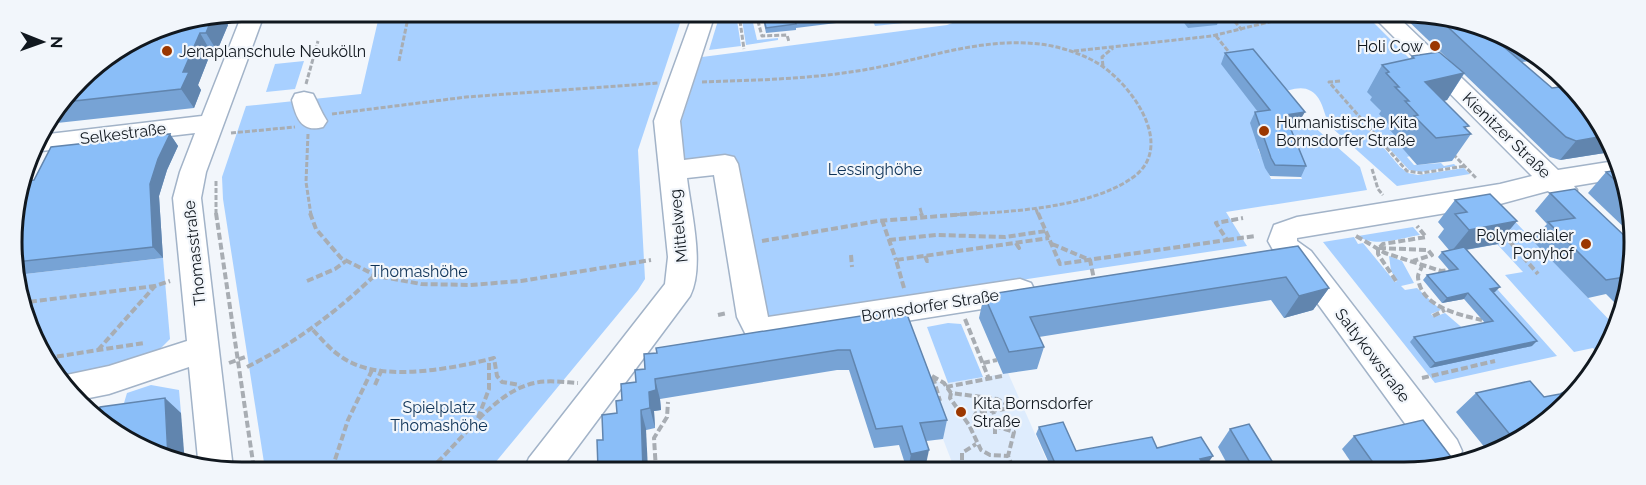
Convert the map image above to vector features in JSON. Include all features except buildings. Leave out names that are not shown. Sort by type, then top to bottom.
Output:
[{"type":"street","name":"Thomasstraße","points":[[215,461],[187,198],[193,172],[226,133],[252,22]]},
{"type":"street","name":"Mittelweg","points":[[546,462],[679,288],[682,257],[667,121],[701,22]]},
{"type":"street","name":"Kienitzer Straße","points":[[1390,22],[1583,210]]},
{"type":"street","name":"Selkestraße","points":[[46,143],[226,133]]},
{"type":"street","name":"Bornsdorfer Straße","points":[[672,171],[725,164],[752,317],[754,324],[763,330],[1049,286]]},
{"type":"street","points":[[1266,246],[1282,241],[1282,235],[1287,229],[1500,194],[1553,180],[1612,171]]},
{"type":"street","name":"Saltykowstraße","points":[[1266,246],[1301,259],[1450,457]]},
{"type":"street","points":[[76,386],[109,380],[204,349]]},
{"type":"path","points":[[399,61],[407,22]]},
{"type":"path","points":[[740,22],[744,48]]},
{"type":"path","points":[[758,22],[762,36],[787,35],[789,42]]},
{"type":"path","points":[[1235,22],[1243,31]]},
{"type":"path","points":[[1070,51],[1216,36],[1273,22]]},
{"type":"path","points":[[1216,36],[1236,61]]},
{"type":"path","points":[[318,41],[305,88],[309,115],[306,176],[311,214],[316,230],[327,244],[346,261],[374,276],[409,284],[461,286],[536,278],[651,260]]},
{"type":"path","points":[[696,82],[796,79],[843,74],[982,44],[1027,43],[1070,51],[1103,66],[1116,76],[1142,108],[1151,141],[1148,160],[1134,178],[1114,188],[1065,205],[882,220],[754,242]]},
{"type":"path","points":[[1103,66],[1102,57],[1113,47]]},
{"type":"path","points":[[1340,81],[1329,82],[1407,171],[1422,173],[1465,166]]},
{"type":"path","points":[[226,133],[309,115],[428,100],[662,83]]},
{"type":"path","points":[[1446,146],[1476,178]]},
{"type":"path","points":[[1447,154],[1455,162],[1460,162]]},
{"type":"path","points":[[1372,169],[1378,189],[1384,195]]},
{"type":"path","points":[[216,179],[218,227],[253,462]]},
{"type":"path","points":[[920,208],[922,216]]},
{"type":"path","points":[[1036,209],[1060,264],[1227,240],[1266,246]]},
{"type":"path","points":[[1227,240],[1216,223],[1243,218]]},
{"type":"path","points":[[882,220],[905,288],[893,290]]},
{"type":"path","points":[[1378,249],[1383,244],[1426,237],[1414,223]]},
{"type":"path","points":[[1497,228],[1538,274]]},
{"type":"path","points":[[889,240],[936,235],[1005,237],[1046,231]]},
{"type":"path","points":[[1353,233],[1362,242],[1412,262],[1441,271],[1450,270]]},
{"type":"path","points":[[896,260],[1016,245],[1049,238]]},
{"type":"path","points":[[1052,244],[1090,260]]},
{"type":"path","points":[[1378,249],[1428,250],[1432,255],[1412,262]]},
{"type":"path","points":[[1378,249],[1378,254],[1396,281]]},
{"type":"path","points":[[851,255],[852,267]]},
{"type":"path","points":[[925,256],[927,261],[930,261]]},
{"type":"path","points":[[1090,260],[1094,279]]},
{"type":"path","points":[[308,280],[335,269],[346,261]]},
{"type":"path","points":[[1422,264],[1418,281],[1445,310],[1482,320]]},
{"type":"path","points":[[247,367],[313,330],[338,311],[374,276]]},
{"type":"path","points":[[31,302],[155,286],[170,281]]},
{"type":"path","points":[[97,351],[155,286]]},
{"type":"path","points":[[1433,316],[1445,310]]},
{"type":"path","points":[[718,315],[727,313]]},
{"type":"path","points":[[963,315],[989,379]]},
{"type":"path","points":[[313,330],[330,348],[351,363],[373,368],[425,373],[494,358],[497,376],[502,382],[520,386]]},
{"type":"path","points":[[55,357],[152,342]]},
{"type":"path","points":[[477,422],[489,389],[489,360]]},
{"type":"path","points":[[983,363],[997,360]]},
{"type":"path","points":[[1422,378],[1495,361]]},
{"type":"path","points":[[334,462],[348,420],[373,368]]},
{"type":"path","points":[[375,385],[382,369]]},
{"type":"path","points":[[942,409],[932,376],[951,393],[989,398],[1009,405],[1005,409],[976,413],[973,419]]},
{"type":"path","points":[[946,387],[1002,376]]},
{"type":"path","points":[[438,462],[460,444],[495,404],[520,386],[545,380],[557,380],[602,390]]},
{"type":"path","points":[[929,389],[936,387]]},
{"type":"path","points":[[951,393],[950,398],[966,421],[976,444],[986,454],[1008,456]]},
{"type":"path","points":[[989,398],[995,435]]},
{"type":"path","points":[[656,462],[654,438],[667,417],[668,402]]},
{"type":"path","points":[[966,421],[973,419],[1014,432],[1008,456],[1011,462]]},
{"type":"path","points":[[959,462],[961,453],[966,447],[976,444]]},
{"type":"shaded area","name":"Kita Bornsdorfer Straße","points":[[1008,373],[1047,462],[952,462],[943,439],[906,444],[921,378],[932,376],[941,384]]},
{"type":"green space","name":"Thomashöhe","points":[[378,22],[680,22],[638,150],[645,279],[496,462],[264,462],[223,199],[222,177],[246,106],[361,94]]},
{"type":"green space","points":[[718,22],[737,22],[741,46],[709,50]]},
{"type":"green space","points":[[742,22],[753,22],[757,40],[778,38],[778,40],[746,45]]},
{"type":"green space","points":[[873,22],[912,22],[875,26]]},
{"type":"green space","name":"Lessinghöhe","points":[[955,22],[1373,22],[1443,92],[1373,99],[1401,142],[1398,143],[1410,156],[1407,157],[1414,165],[1441,163],[1444,166],[1454,164],[1456,166],[1421,172],[1409,170],[1357,116],[1400,167],[1408,173],[1418,175],[1464,168],[1470,174],[1397,186],[1331,127],[1321,103],[1311,91],[1302,88],[1275,92],[1221,63],[1265,120],[1251,123],[1260,149],[1258,149],[1271,179],[1302,179],[1279,125],[1290,128],[1312,125],[1360,167],[1367,190],[1226,212],[1247,246],[763,319],[760,316],[731,156],[690,161],[684,159],[680,125],[702,57],[947,25]]},
{"type":"green space","points":[[304,61],[295,89],[266,92],[275,64]]},
{"type":"green space","points":[[1505,211],[1609,320],[1595,350],[1593,348],[1574,352],[1505,275],[1523,272],[1472,217]]},
{"type":"green space","points":[[1413,227],[1420,235],[1380,242],[1365,240],[1358,236]]},
{"type":"green space","points":[[1354,237],[1358,244],[1363,243],[1395,282],[1397,281],[1391,271],[1389,256],[1402,261],[1414,283],[1401,286],[1405,290],[1417,288],[1441,310],[1431,314],[1434,317],[1445,313],[1466,331],[1532,346],[1486,294],[1495,292],[1464,252],[1557,356],[1435,383],[1323,242]]},
{"type":"green space","points":[[163,258],[170,339],[151,358],[70,378],[39,327],[25,274]]},
{"type":"green space","points":[[948,323],[961,324],[983,377],[948,383],[927,327]]},
{"type":"green space","points":[[151,385],[179,390],[181,413],[118,423],[127,393]]},
{"type":"place","name":"Holi Cow","points":[[1435,46]]},
{"type":"place","name":"Jenaplanschule Neukölln","points":[[167,51]]},
{"type":"place","name":"Humanistische Kita Bornsdorfer Straße","points":[[1264,131]]},
{"type":"place","name":"Polymedialer Ponyhof","points":[[1586,244]]},
{"type":"place","name":"Kita Bornsdorfer Straße","points":[[961,412]]},
{"type":"park label","name":"Spielplatz Thomashöhe","points":[[439,416]]}]
